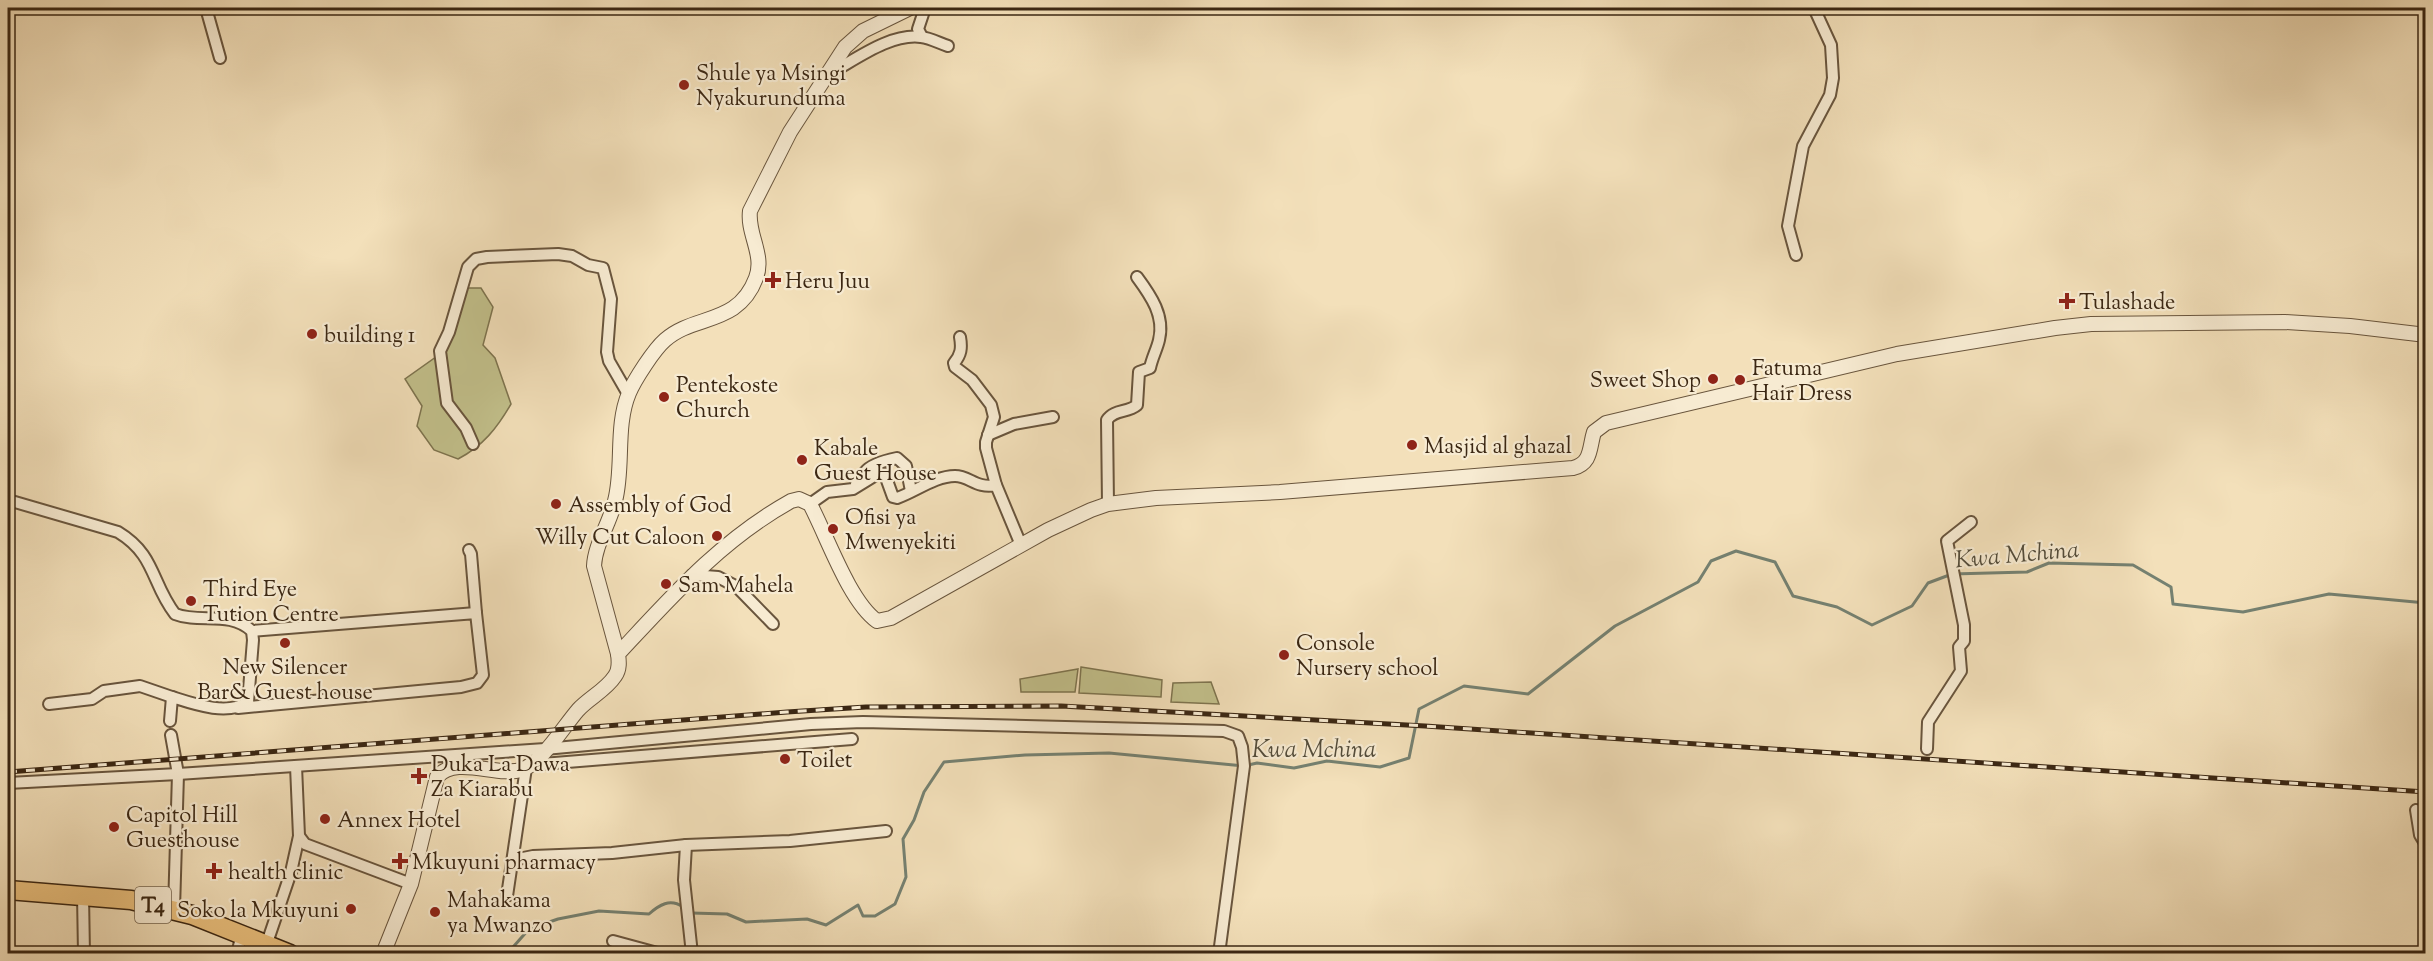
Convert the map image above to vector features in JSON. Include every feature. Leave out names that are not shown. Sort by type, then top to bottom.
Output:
[{"type":"highway","name":"T4","points":[[8,890],[83,894],[131,900],[174,909],[267,943],[290,954]]},
{"type":"street","points":[[206,8],[220,58]]},
{"type":"street","points":[[507,896],[528,767],[579,709],[610,682],[618,670],[618,654],[594,566],[617,494],[622,426],[628,394],[652,355],[665,340],[680,330],[713,320],[729,311],[748,292],[756,279],[759,262],[749,222],[750,211],[790,132],[824,77],[852,39],[910,8]]},
{"type":"street","points":[[922,37],[918,29],[925,8]]},
{"type":"street","points":[[1797,255],[1788,226],[1803,146],[1830,95],[1833,78],[1831,45],[1814,8]]},
{"type":"street","points":[[824,77],[884,45],[906,37],[922,37],[948,46]]},
{"type":"street","points":[[473,444],[466,428],[447,403],[440,351],[450,327],[468,267],[476,259],[558,254],[572,256],[588,265],[603,268],[611,298],[607,352],[609,361],[628,394]]},
{"type":"street","points":[[1108,504],[1107,420],[1111,414],[1133,409],[1137,405],[1140,372],[1150,368],[1160,333],[1160,320],[1155,304],[1137,277]]},
{"type":"street","points":[[618,654],[692,575],[739,533],[782,506],[799,499],[810,504],[848,581],[869,615],[877,621],[891,618],[1073,517],[1108,504],[1156,498],[1280,492],[1573,468],[1589,456],[1594,432],[1606,423],[1897,354],[2091,324],[2285,322],[2350,326],[2426,335]]},
{"type":"street","points":[[960,337],[961,353],[960,358],[954,363],[955,368],[972,380],[991,405],[994,417],[986,448],[996,485],[1021,545]]},
{"type":"street","points":[[988,436],[1014,424],[1053,417]]},
{"type":"street","points":[[848,490],[872,466],[897,458],[906,466],[911,491]]},
{"type":"street","points":[[810,504],[827,492],[848,490],[863,485],[882,473],[887,477],[893,497],[897,498],[956,476],[982,486],[996,485]]},
{"type":"street","points":[[8,501],[118,532],[132,541],[144,554],[174,614],[232,620],[252,631],[476,613]]},
{"type":"street","points":[[1927,749],[1928,722],[1961,671],[1959,647],[1964,641],[1964,625],[1947,541],[1971,522]]},
{"type":"street","points":[[49,704],[92,699],[104,691],[140,686],[172,697],[226,709],[461,687],[477,683],[483,675],[469,550]]},
{"type":"street","points":[[692,575],[718,577],[737,587],[773,624]]},
{"type":"street","points":[[238,708],[248,702],[252,631]]},
{"type":"street","points":[[170,721],[172,697]]},
{"type":"street","points":[[8,783],[545,749],[811,724],[875,723],[1224,731],[1238,736],[1244,766],[1219,954]]},
{"type":"street","points":[[171,735],[178,774],[174,909]]},
{"type":"street","points":[[383,954],[411,884],[437,777],[442,771],[457,767],[517,771],[528,767],[852,739]]},
{"type":"street","points":[[267,943],[291,872],[299,836],[296,766]]},
{"type":"street","points":[[2416,810],[2420,834],[2426,845]]},
{"type":"street","points":[[513,860],[533,856],[612,853],[686,845],[790,842],[886,831]]},
{"type":"street","points":[[299,836],[309,846],[411,884]]},
{"type":"street","points":[[686,845],[684,880],[692,954]]},
{"type":"street","points":[[83,894],[84,954]]},
{"type":"street","points":[[237,954],[242,934]]},
{"type":"street","points":[[613,941],[661,954]]},
{"type":"shaded area","points":[[462,288],[481,288],[493,307],[483,345],[495,358],[511,404],[489,436],[458,459],[434,450],[417,426],[422,406],[405,379],[440,354]]},
{"type":"shaded area","points":[[1081,667],[1162,680],[1161,697],[1079,693]]},
{"type":"shaded area","points":[[1078,669],[1075,692],[1021,692],[1020,679]]},
{"type":"shaded area","points":[[1211,682],[1219,704],[1171,702],[1173,683]]},
{"type":"waterway","name":"Kwa Mchina","points":[[691,913],[727,914],[746,922],[807,919],[826,925],[858,905],[863,916],[875,916],[895,904],[906,877],[903,839],[914,820],[924,792],[944,762],[1025,755],[1109,753],[1244,766],[1257,763],[1294,768],[1327,761],[1380,767],[1409,758],[1419,709],[1464,686],[1528,694],[1615,626],[1698,582],[1711,561],[1736,551],[1775,562],[1793,596],[1837,607],[1872,625],[1912,606],[1928,583],[1952,574],[2027,572],[2049,563],[2133,565],[2171,587],[2173,604],[2243,612],[2329,594],[2426,603]]},
{"type":"waterway","name":"Kwa Mchina","points":[[507,954],[529,929],[558,919],[599,911],[649,914],[661,905],[669,903],[683,907]]},
{"type":"railway","points":[[8,772],[866,707],[1061,706],[1425,726],[2426,792]]},
{"type":"place","name":"Shule ya Msingi Nyakurunduma","points":[[684,85]]},
{"type":"place","name":"Heru Juu","points":[[773,280]]},
{"type":"place","name":"Tulashade","points":[[2067,301]]},
{"type":"place","name":"building 1","points":[[312,334]]},
{"type":"place","name":"Sweet Shop","points":[[1713,379]]},
{"type":"place","name":"Fatuma Hair Dress","points":[[1740,380]]},
{"type":"place","name":"Pentekoste Church","points":[[664,397]]},
{"type":"place","name":"Masjid al ghazal","points":[[1412,445]]},
{"type":"place","name":"Kabale Guest House","points":[[802,460]]},
{"type":"place","name":"Assembly of God","points":[[556,504]]},
{"type":"place","name":"Ofisi ya Mwenyekiti","points":[[833,529]]},
{"type":"place","name":"Willy Cut Caloon","points":[[717,536]]},
{"type":"place","name":"Sam Mahela","points":[[666,584]]},
{"type":"place","name":"Third Eye Tution Centre","points":[[191,601]]},
{"type":"place","name":"New Silencer Bar& Guest house","points":[[285,643]]},
{"type":"place","name":"Console Nursery school","points":[[1284,655]]},
{"type":"place","name":"Toilet","points":[[785,759]]},
{"type":"place","name":"Duka La Dawa Za Kiarabu","points":[[419,776]]},
{"type":"place","name":"Annex Hotel","points":[[325,819]]},
{"type":"place","name":"Capitol Hill Guesthouse","points":[[114,827]]},
{"type":"place","name":"Mkuyuni pharmacy","points":[[400,861]]},
{"type":"place","name":"health clinic","points":[[214,871]]},
{"type":"place","name":"Soko la Mkuyuni","points":[[351,909]]},
{"type":"place","name":"Mahakama ya Mwanzo","points":[[435,912]]}]
